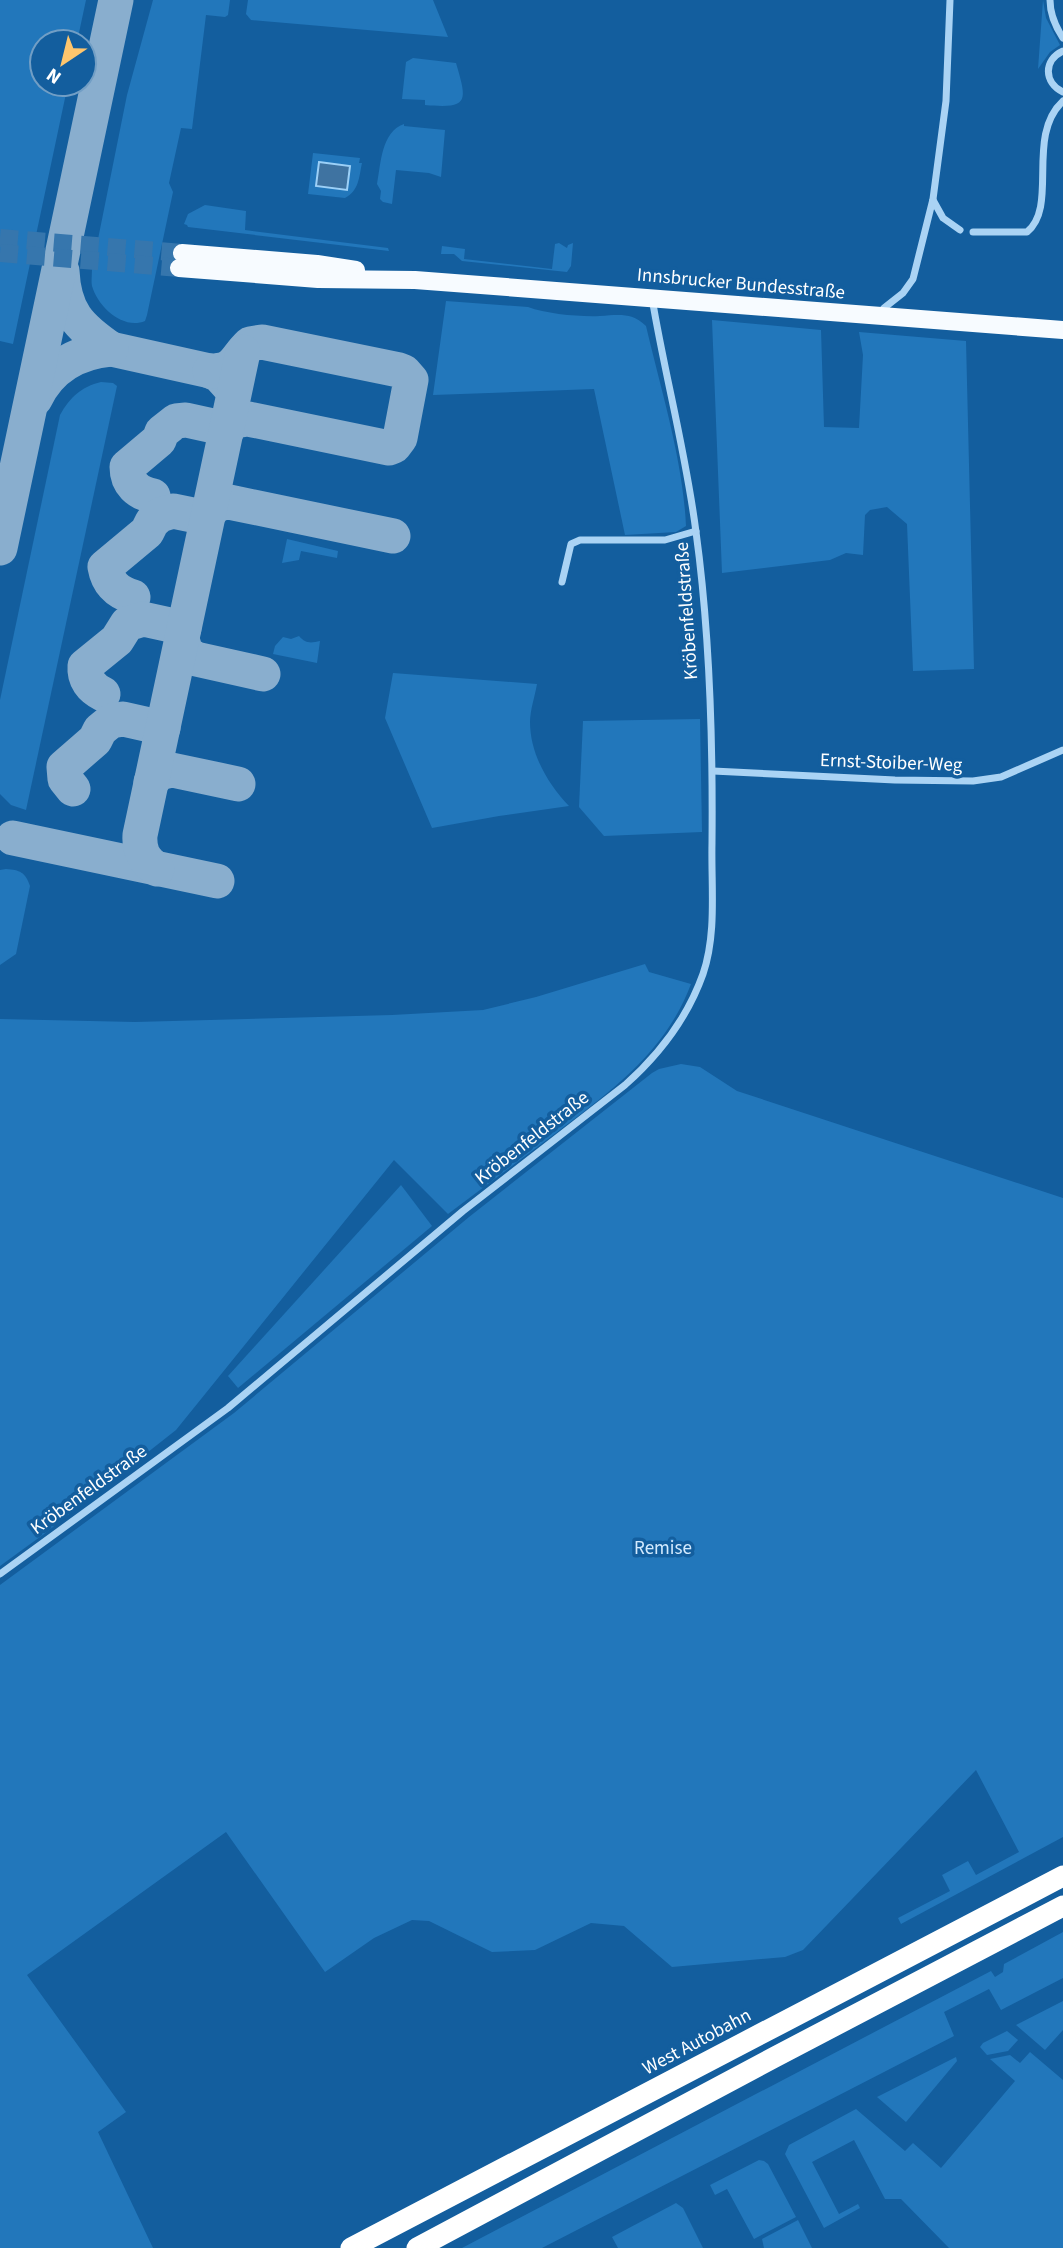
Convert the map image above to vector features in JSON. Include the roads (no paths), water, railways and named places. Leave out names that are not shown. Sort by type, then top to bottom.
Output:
[{"type":"highway","name":"West Autobahn","points":[[351,2248],[1063,1875]]},
{"type":"highway","points":[[416,2248],[1063,1906]]},
{"type":"main road","name":"Innsbrucker Bundesstraße","points":[[181,260],[318,279],[415,280],[878,312],[1063,330]]},
{"type":"street","points":[[878,312],[903,293],[913,279],[933,199],[946,102],[950,0]]},
{"type":"street","points":[[1050,0],[1050,9],[1063,38]]},
{"type":"street","points":[[1063,51],[1050,62],[1048,73],[1051,83],[1063,92]]},
{"type":"street","points":[[973,232],[1027,232],[1036,223],[1040,210],[1044,138],[1053,112],[1063,101]]},
{"type":"street","points":[[933,199],[943,218],[960,230]]},
{"type":"street","name":"Kröbenfeldstraße","points":[[0,1574],[228,1408],[463,1211],[625,1085],[659,1052],[691,1003],[703,973],[710,944],[713,771],[705,627],[696,531],[652,297]]},
{"type":"street","name":"Kröbenfeldstraße","points":[[562,582],[571,544],[580,540],[665,540],[696,531]]},
{"type":"street","name":"Ernst-Stoiber-Weg","points":[[713,771],[973,781],[1001,777],[1063,750]]},
{"type":"tunnel","points":[[0,238],[182,253]]},
{"type":"tunnel","points":[[0,253],[179,268]]},
{"type":"park label","name":"Remise","points":[[663,1548]]}]
